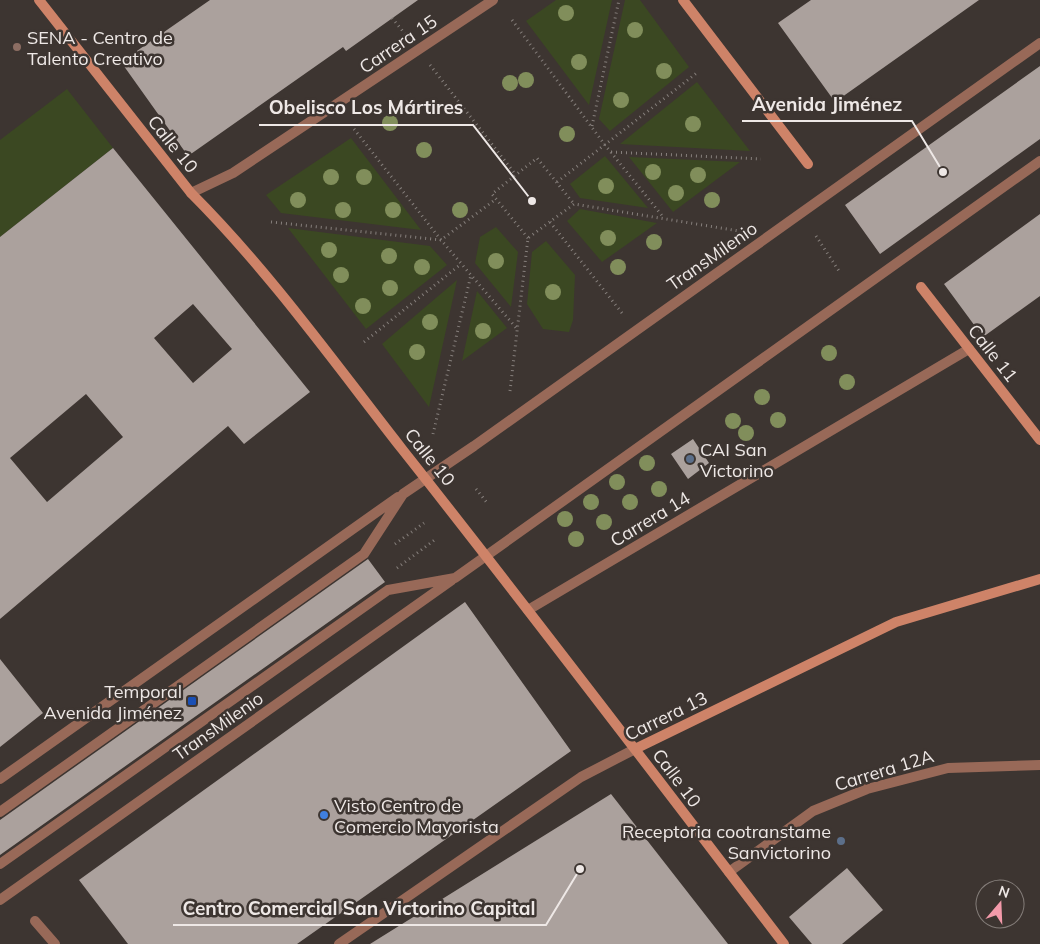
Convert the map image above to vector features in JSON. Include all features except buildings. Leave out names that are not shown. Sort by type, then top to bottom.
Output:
[{"type":"street","name":"Calle 10","points":[[39,0],[192,193],[220,221],[262,270],[487,555],[784,944]]},
{"type":"street","name":"Carrera 15","points":[[192,193],[233,173],[493,0]]},
{"type":"street","points":[[683,0],[808,164]]},
{"type":"street","name":"TransMilenio","points":[[0,779],[1040,43]]},
{"type":"street","name":"TransMilenio","points":[[0,900],[1040,161]]},
{"type":"street","name":"Calle 11","points":[[921,287],[1040,440]]},
{"type":"street","name":"Carrera 14","points":[[528,610],[969,349]]},
{"type":"street","name":"TransMilenio","points":[[0,812],[364,554],[402,494]]},
{"type":"street","name":"TransMilenio","points":[[0,864],[388,590],[455,578]]},
{"type":"street","name":"Carrera 13","points":[[339,944],[581,777],[896,622],[1040,579]]},
{"type":"street","name":"Carrera 12A","points":[[729,872],[813,811],[867,788],[948,768],[1040,765]]},
{"type":"street","points":[[35,921],[55,944]]},
{"type":"path","points":[[592,127],[619,0]]},
{"type":"path","points":[[392,18],[516,175]]},
{"type":"path","points":[[512,20],[605,145],[664,218]]},
{"type":"path","points":[[557,182],[698,72]]},
{"type":"path","points":[[354,129],[441,240],[518,330]]},
{"type":"path","points":[[611,152],[761,159]]},
{"type":"path","points":[[510,392],[528,238],[492,194],[538,158],[574,204],[739,231]]},
{"type":"path","points":[[271,222],[441,240],[496,199]]},
{"type":"path","points":[[528,238],[574,204]]},
{"type":"path","points":[[550,222],[622,313]]},
{"type":"path","points":[[816,236],[840,271]]},
{"type":"path","points":[[364,342],[462,264]]},
{"type":"path","points":[[433,434],[471,274]]},
{"type":"path","points":[[476,489],[488,504]]},
{"type":"path","points":[[390,573],[436,539]]},
{"type":"green space","points":[[556,0],[612,0],[589,105],[526,21]]},
{"type":"green space","points":[[625,0],[640,0],[689,67],[610,131],[599,119]]},
{"type":"green space","points":[[697,82],[750,151],[620,144]]},
{"type":"green space","points":[[67,89],[113,148],[0,237],[0,140]]},
{"type":"green space","points":[[351,138],[421,230],[281,213],[266,195]]},
{"type":"green space","points":[[605,156],[648,208],[580,198],[570,184]]},
{"type":"green space","points":[[629,157],[740,162],[673,212]]},
{"type":"green space","points":[[580,209],[657,223],[602,262],[567,221]]},
{"type":"green space","points":[[496,227],[518,252],[511,307],[475,263],[480,237]]},
{"type":"green space","points":[[288,228],[430,246],[447,265],[366,329]]},
{"type":"green space","points":[[546,241],[575,275],[573,320],[569,332],[543,329],[527,304],[532,252]]},
{"type":"green space","points":[[457,280],[429,407],[382,344]]},
{"type":"green space","points":[[477,291],[507,328],[462,361]]},
{"type":"place","name":"SENA - Centro de Talento Creativo","points":[[17,47]]},
{"type":"place","name":"Avenida Jiménez","points":[[943,172]]},
{"type":"place","name":"Obelisco Los Mártires","points":[[532,201]]},
{"type":"place","name":"CAI San Victorino","points":[[690,459]]},
{"type":"place","name":"Temporal Avenida Jiménez","points":[[192,701]]},
{"type":"place","name":"Visto Centro de Comercio Mayorista","points":[[324,815]]},
{"type":"place","name":"Receptoria cootranstame Sanvictorino","points":[[841,841]]},
{"type":"place","name":"Centro Comercial San Victorino Capital","points":[[580,869]]}]
